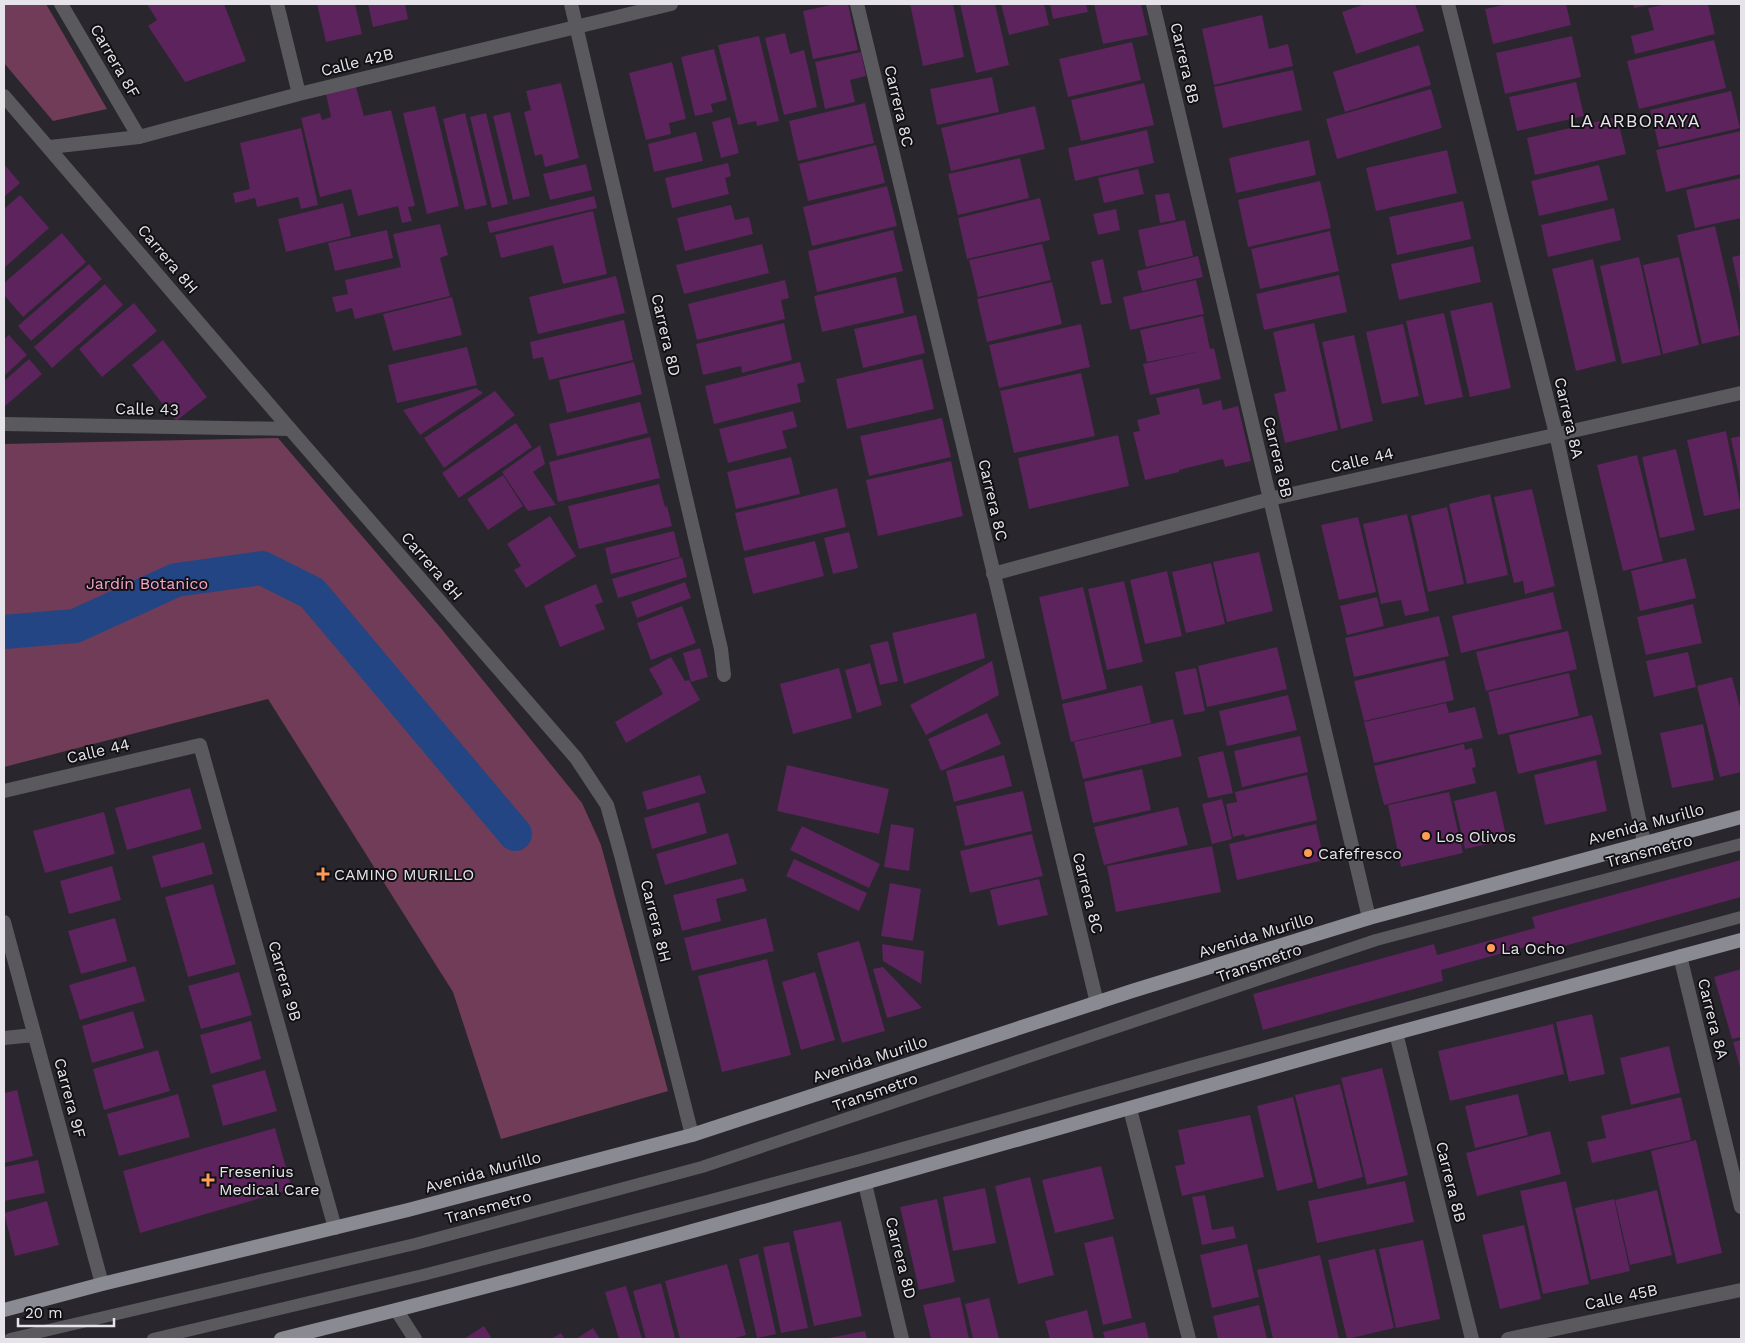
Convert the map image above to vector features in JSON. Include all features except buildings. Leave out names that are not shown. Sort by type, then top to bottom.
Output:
[{"type":"main road","name":"Avenida Murillo","points":[[4,1310],[102,1284],[335,1228],[692,1135],[1097,1003],[1369,918],[1741,817]]},
{"type":"main road","points":[[280,1339],[397,1311],[865,1184],[1396,1033],[1741,940]]},
{"type":"street","name":"Carrera 8F","points":[[61,4],[139,137]]},
{"type":"street","points":[[277,4],[299,94]]},
{"type":"street","name":"Carrera 8D","points":[[571,4],[720,649],[724,675]]},
{"type":"street","name":"Calle 42B","points":[[50,147],[139,137],[299,94],[671,4]]},
{"type":"street","name":"Carrera 8C","points":[[857,4],[1097,1003]]},
{"type":"street","name":"Carrera 8B","points":[[1153,4],[1369,918]]},
{"type":"street","name":"Carrera 8A","points":[[1448,4],[1556,434],[1644,842]]},
{"type":"street","name":"Carrera 8H","points":[[4,96],[576,758],[607,805],[692,1135]]},
{"type":"street","name":"Calle 44","points":[[993,574],[1270,499],[1741,393]]},
{"type":"street","name":"Calle 43","points":[[4,424],[290,429]]},
{"type":"street","name":"Calle 44","points":[[4,791],[200,745]]},
{"type":"street","name":"Carrera 9B","points":[[200,745],[335,1228]]},
{"type":"street","name":"Carrera 9F","points":[[4,922],[102,1284]]},
{"type":"street","name":"Carrera 8A","points":[[1680,956],[1741,1207]]},
{"type":"street","name":"Carrera 8B","points":[[1396,1033],[1472,1339]]},
{"type":"street","points":[[4,1038],[34,1035]]},
{"type":"street","points":[[1130,1109],[1189,1339]]},
{"type":"street","name":"Carrera 8D","points":[[865,1184],[902,1339]]},
{"type":"street","name":"Calle 45B","points":[[1508,1339],[1741,1290]]},
{"type":"street","points":[[397,1311],[414,1339]]},
{"type":"lane","name":"Transmetro","points":[[10,1339],[415,1244],[702,1167],[1376,940],[1741,844]]},
{"type":"lane","points":[[153,1339],[423,1275],[720,1197],[1741,917]]},
{"type":"green space","points":[[4,4],[46,4],[107,109],[53,121],[4,63]]},
{"type":"green space","name":"Jardín Botanico","points":[[278,438],[440,627],[582,803],[601,845],[668,1091],[501,1139],[453,992],[268,699],[4,767],[4,444]]},
{"type":"waterway","points":[[4,632],[75,626],[176,580],[262,568],[312,593],[515,834]]},
{"type":"place","name":"Los Olivos","points":[[1426,836]]},
{"type":"place","name":"Cafefresco","points":[[1308,853]]},
{"type":"place","name":"CAMINO MURILLO","points":[[323,874]]},
{"type":"place","name":"La Ocho","points":[[1491,948]]},
{"type":"place","name":"Fresenius Medical Care","points":[[208,1180]]},
{"type":"district","name":"LA ARBORAYA","points":[[1635,120]]}]
